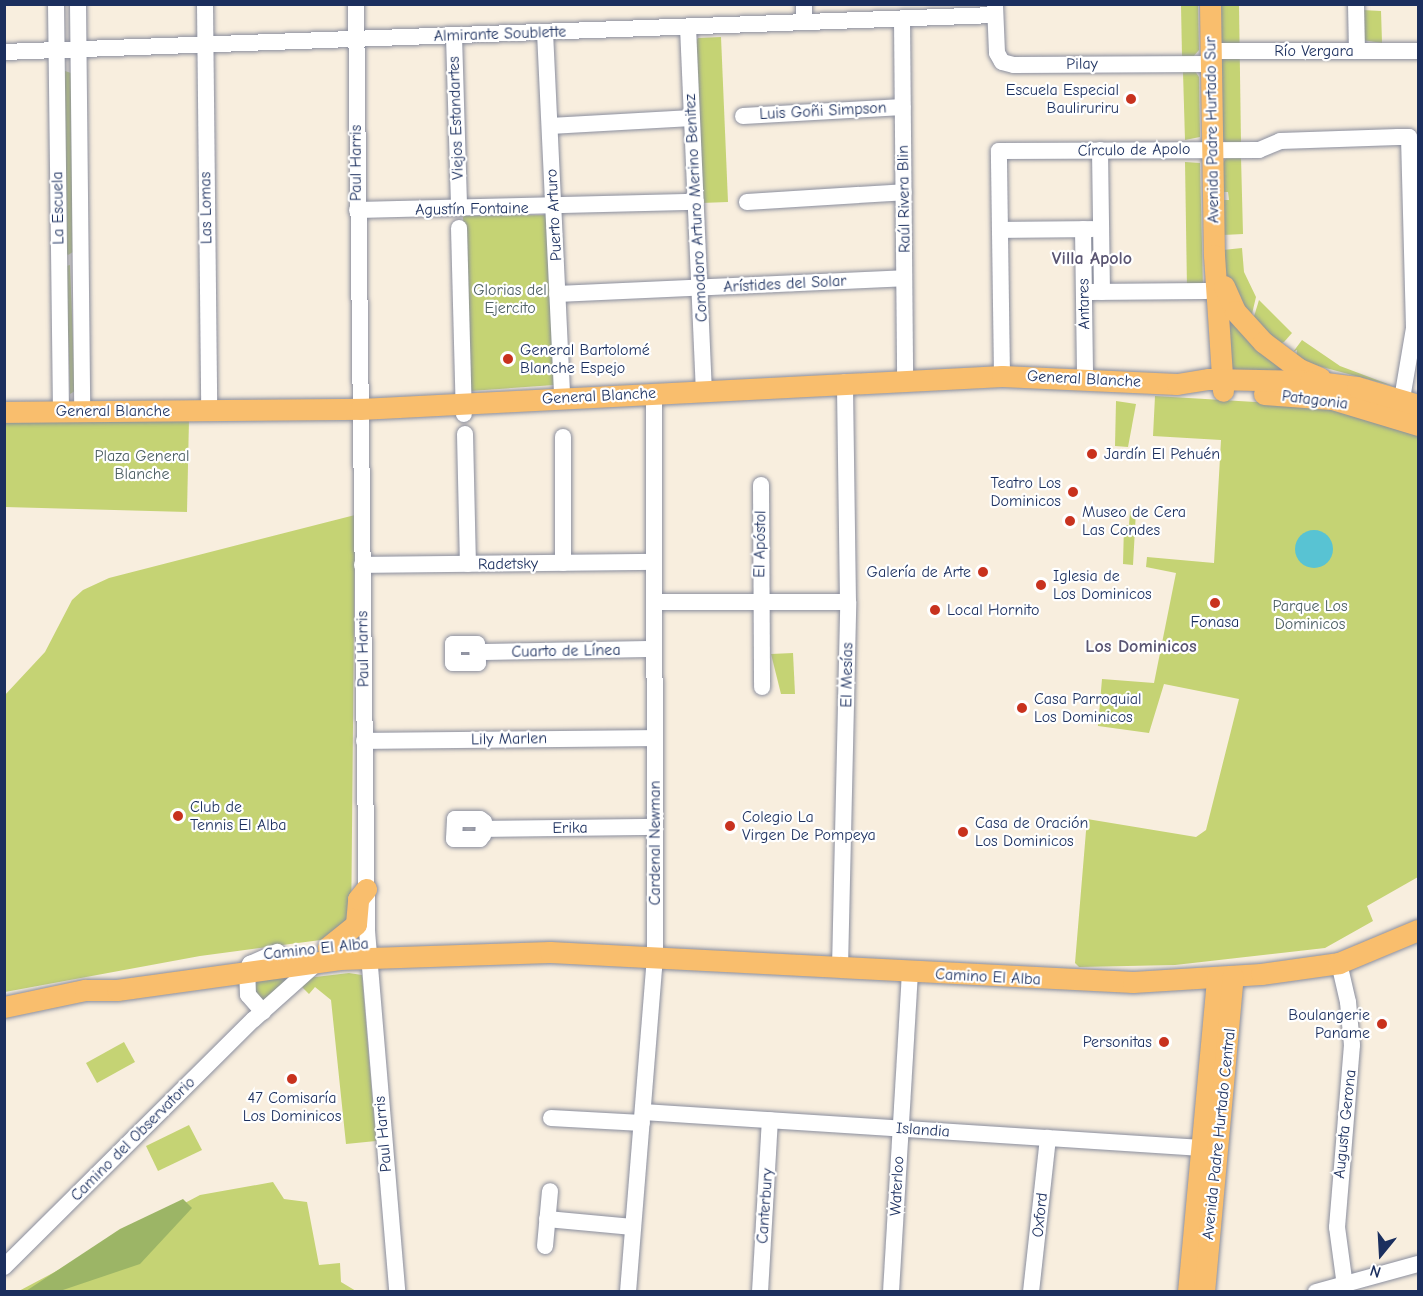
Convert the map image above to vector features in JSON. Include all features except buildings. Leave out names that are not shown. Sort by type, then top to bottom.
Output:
[{"type":"main road","name":"Avenida Padre Hurtado Sur","points":[[1210,4],[1214,255],[1211,385]]},
{"type":"main road","name":"Avenida Padre Hurtado Sur","points":[[1211,385],[1206,291],[1214,255]]},
{"type":"main road","points":[[1214,255],[1227,296],[1245,324],[1283,358],[1334,383]]},
{"type":"main road","name":"General Blanche","points":[[4,412],[464,408],[562,398],[905,379],[1002,376],[1211,385]]},
{"type":"main road","name":"Patagonia","points":[[1211,385],[1334,383],[1410,402]]},
{"type":"main road","name":"Patagonia","points":[[1211,385],[1332,399],[1419,425]]},
{"type":"main road","points":[[323,954],[356,924],[358,899],[366,889]]},
{"type":"main road","name":"Camino El Alba","points":[[85,990],[117,990],[247,971],[323,954],[478,942],[550,952],[1100,982],[1225,976],[1339,963],[1419,930]]},
{"type":"main road","name":"Camino El Alba","points":[[4,1007],[85,990],[106,981],[173,967],[277,952],[323,954]]},
{"type":"main road","name":"Avenida Padre Hurtado Central","points":[[1188,1292],[1202,1148],[1225,976]]},
{"type":"main road","name":"Avenida Padre Hurtado Central","points":[[1204,1292],[1225,976]]},
{"type":"street","name":"La Escuela","points":[[56,4],[61,412]]},
{"type":"street","name":"La Escuela","points":[[78,4],[76,50],[82,412]]},
{"type":"street","name":"Las Lomas","points":[[205,4],[209,411]]},
{"type":"street","name":"Paul Harris","points":[[356,4],[366,889],[368,950],[396,1292]]},
{"type":"street","points":[[804,4],[804,22]]},
{"type":"street","points":[[1356,4],[1357,51]]},
{"type":"street","name":"Almirante Soublette","points":[[4,52],[902,19],[995,10]]},
{"type":"street","name":"Pilay","points":[[995,10],[997,53],[1002,62],[1014,65],[1210,58]]},
{"type":"street","name":"Raúl Rivera Blin","points":[[902,19],[905,379]]},
{"type":"street","name":"Comodoro Arturo Merino Benitez","points":[[688,27],[704,390]]},
{"type":"street","name":"Puerto Arturo","points":[[545,32],[562,398]]},
{"type":"street","name":"Viejos Estandartes","points":[[454,36],[459,201]]},
{"type":"street","name":"Río Vergara","points":[[1210,58],[1357,51],[1419,51]]},
{"type":"street","name":"Luis Goñi Simpson","points":[[743,116],[903,107]]},
{"type":"street","points":[[550,126],[692,118]]},
{"type":"street","name":"Círculo de Apolo","points":[[1002,376],[999,151],[1212,148],[1258,150],[1280,141],[1409,137],[1414,328],[1410,402]]},
{"type":"street","name":"Antares","points":[[1100,150],[1102,291]]},
{"type":"street","points":[[747,202],[904,192]]},
{"type":"street","name":"Agustín Fontaine","points":[[357,210],[554,208],[696,202]]},
{"type":"street","points":[[459,228],[464,408]]},
{"type":"street","name":"Antares","points":[[1083,229],[1085,380]]},
{"type":"street","points":[[1000,230],[1101,229]]},
{"type":"street","points":[[59,261],[79,261]]},
{"type":"street","name":"Arístides del Solar","points":[[558,294],[904,278]]},
{"type":"street","points":[[1084,292],[1206,291]]},
{"type":"street","name":"El Mesías","points":[[840,968],[848,602],[845,382]]},
{"type":"street","name":"Cardenal Newman","points":[[628,1292],[655,956],[654,393]]},
{"type":"street","points":[[465,434],[468,564]]},
{"type":"street","points":[[563,437],[563,563]]},
{"type":"street","name":"El Apóstol","points":[[759,602],[760,485]]},
{"type":"street","name":"Radetsky","points":[[362,565],[654,562]]},
{"type":"street","name":"El Apóstol","points":[[654,602],[848,602]]},
{"type":"street","points":[[759,602],[762,687]]},
{"type":"street","name":"Cuarto de Línea","points":[[478,652],[654,649]]},
{"type":"street","name":"Lily Marlen","points":[[364,741],[654,738]]},
{"type":"street","name":"Erika","points":[[485,829],[655,827]]},
{"type":"street","points":[[263,1012],[248,995],[247,971],[250,964],[277,952]]},
{"type":"street","name":"Camino del Observatorio","points":[[4,1267],[323,954]]},
{"type":"street","name":"Augusta Gerona","points":[[1339,963],[1348,1002],[1352,1045],[1337,1217],[1345,1286]]},
{"type":"street","name":"Waterloo","points":[[891,1292],[910,972]]},
{"type":"street","name":"Islandia","points":[[551,1118],[770,1120],[1202,1148]]},
{"type":"street","name":"Canterbury","points":[[760,1292],[770,1120]]},
{"type":"street","name":"Oxford","points":[[1031,1292],[1048,1138]]},
{"type":"street","points":[[545,1246],[550,1191]]},
{"type":"street","points":[[547,1219],[633,1227]]},
{"type":"street","points":[[1316,1292],[1345,1286],[1419,1264]]},
{"type":"green space","points":[[1181,5],[1198,5],[1199,50],[1193,57],[1182,56]]},
{"type":"green space","points":[[1219,5],[1239,5],[1241,143],[1227,144],[1221,138]]},
{"type":"green space","points":[[1362,10],[1381,11],[1382,43],[1362,40]]},
{"type":"green space","points":[[721,37],[728,202],[701,203],[694,45],[698,38]]},
{"type":"green space","points":[[65,71],[71,73],[73,252],[68,255],[65,252]]},
{"type":"green space","points":[[1195,71],[1199,77],[1200,137],[1185,140],[1183,72]]},
{"type":"green space","points":[[1227,157],[1241,157],[1243,234],[1223,235],[1223,200],[1229,200],[1228,192],[1223,192],[1222,164]]},
{"type":"green space","points":[[1185,162],[1200,163],[1203,288],[1187,288]]},
{"type":"green space","name":"Glorias del Ejercito","points":[[548,215],[554,385],[470,391],[463,216]]},
{"type":"green space","points":[[1242,248],[1244,272],[1256,297],[1251,318],[1226,277],[1223,250]]},
{"type":"green space","points":[[70,265],[75,391],[70,394],[66,266]]},
{"type":"green space","points":[[1259,300],[1292,333],[1284,342],[1280,344],[1252,323]]},
{"type":"green space","points":[[1229,319],[1289,372],[1230,373]]},
{"type":"green space","points":[[1302,340],[1340,366],[1393,386],[1296,360],[1297,350],[1293,352]]},
{"type":"green space","name":"Parque Los Dominicos","points":[[1155,396],[1321,406],[1418,436],[1418,877],[1367,906],[1373,921],[1325,948],[1175,965],[1079,967],[1075,963],[1087,819],[1196,837],[1206,830],[1239,699],[1164,684],[1149,733],[1098,726],[1102,679],[1154,683],[1176,573],[1146,567],[1147,557],[1214,563],[1221,440],[1153,436]]},
{"type":"green space","points":[[1116,401],[1136,404],[1128,447],[1115,446]]},
{"type":"green space","name":"Plaza General Blanche","points":[[189,419],[187,512],[5,507],[5,423]]},
{"type":"green space","points":[[1130,511],[1136,511],[1133,565],[1123,564],[1124,525],[1129,525]]},
{"type":"green space","name":"Club de Tennis El Alba","points":[[355,515],[351,936],[200,956],[5,992],[4,696],[45,652],[72,600],[83,590],[109,578]]},
{"type":"green space","points":[[793,653],[795,694],[781,694],[771,654]]},
{"type":"green space","points":[[299,972],[263,1005],[255,1002],[253,975]]},
{"type":"green space","points":[[349,973],[362,975],[376,1141],[346,1144],[331,1000],[315,987],[309,994],[299,984],[307,978]]},
{"type":"green space","points":[[124,1042],[135,1062],[97,1083],[86,1063]]},
{"type":"green space","points":[[189,1125],[202,1150],[158,1171],[146,1146]]},
{"type":"green space","points":[[273,1182],[284,1199],[307,1202],[319,1265],[340,1263],[341,1282],[356,1291],[17,1292],[200,1195]]},
{"type":"green space","points":[[183,1199],[192,1208],[140,1264],[60,1291],[26,1291],[120,1229]]},
{"type":"water","points":[[1314,530],[1327,536],[1333,549],[1327,562],[1314,568],[1301,562],[1295,549],[1301,536]]},
{"type":"place","name":"Escuela Especial Bauliruriru","points":[[1131,99]]},
{"type":"place","name":"General Bartolomé Blanche Espejo","points":[[508,359]]},
{"type":"place","name":"Jardín El Pehuén","points":[[1092,454]]},
{"type":"place","name":"Teatro Los Dominicos","points":[[1073,492]]},
{"type":"place","name":"Museo de Cera Las Condes","points":[[1070,521]]},
{"type":"place","name":"Galería de Arte","points":[[983,572]]},
{"type":"place","name":"Iglesia de Los Dominicos","points":[[1041,585]]},
{"type":"place","name":"Fonasa","points":[[1215,603]]},
{"type":"place","name":"Local Hornito","points":[[935,610]]},
{"type":"place","name":"Casa Parroquial Los Dominicos","points":[[1022,708]]},
{"type":"place","name":"Club de Tennis El Alba","points":[[178,816]]},
{"type":"place","name":"Colegio La Virgen De Pompeya","points":[[730,826]]},
{"type":"place","name":"Casa de Oración Los Dominicos","points":[[963,832]]},
{"type":"place","name":"Boulangerie Paname","points":[[1382,1024]]},
{"type":"place","name":"Personitas","points":[[1164,1042]]},
{"type":"place","name":"47 Comisaría Los Dominicos","points":[[292,1079]]},
{"type":"district","name":"Villa Apolo","points":[[1092,259]]},
{"type":"district","name":"Los Dominicos","points":[[1141,647]]}]
